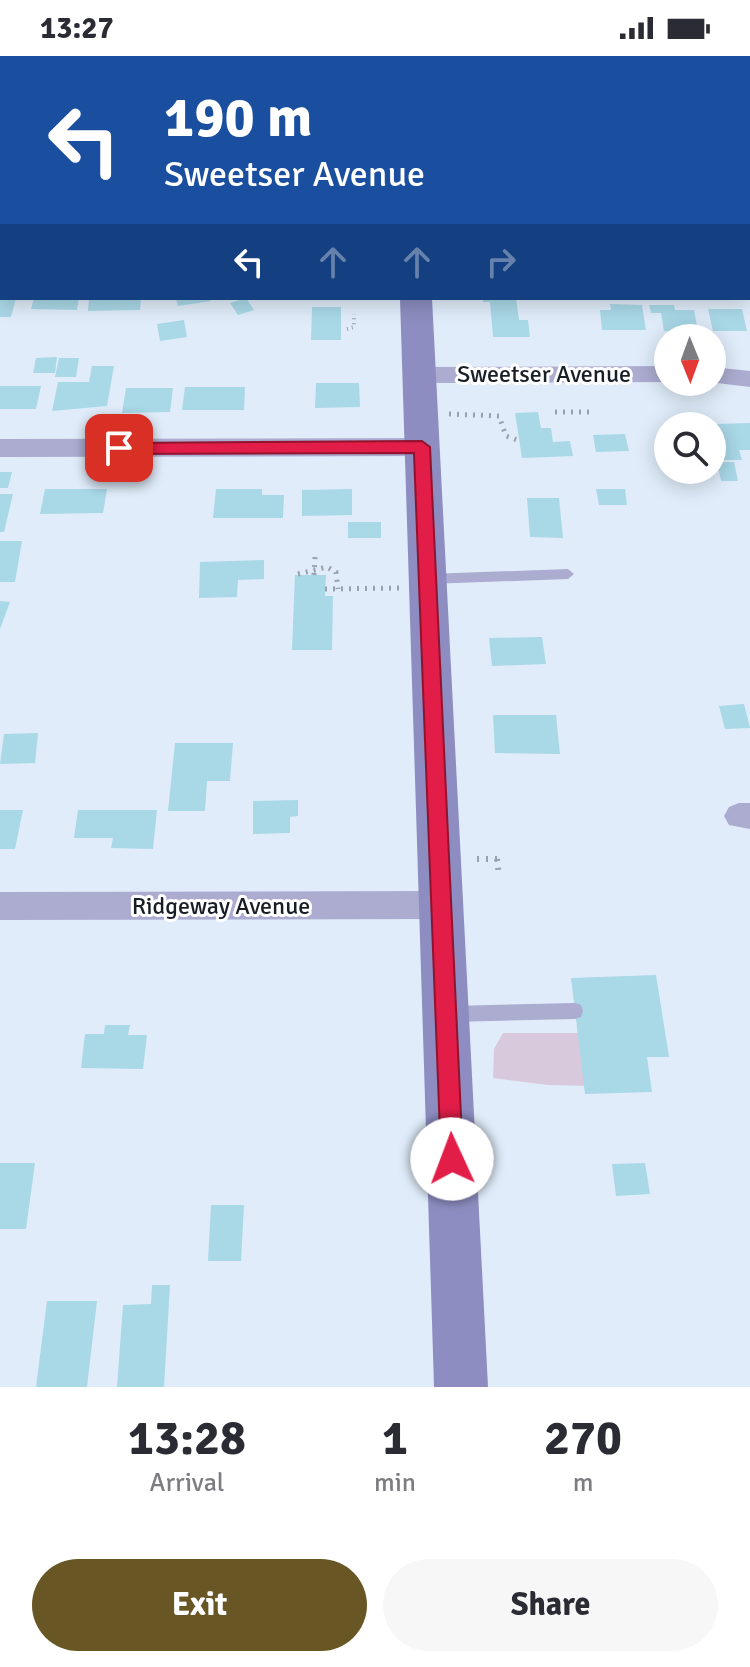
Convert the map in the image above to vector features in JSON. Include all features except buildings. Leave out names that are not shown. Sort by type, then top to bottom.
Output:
[{"type":"street","points":[[416,300],[422,447],[416,584],[442,905],[461,1387]]},
{"type":"street","name":"Sweetser Avenue","points":[[419,375],[654,374]]},
{"type":"street","points":[[726,376],[750,379]]},
{"type":"street","points":[[0,448],[422,447]]},
{"type":"street","name":"Ridgeway Avenue","points":[[0,906],[442,905]]},
{"type":"lane","points":[[416,584],[568,574]]},
{"type":"lane","points":[[446,1014],[575,1011]]},
{"type":"path","points":[[347,329],[354,327],[354,314]]},
{"type":"path","points":[[555,412],[589,412]]},
{"type":"path","points":[[449,414],[499,416],[506,436],[520,441]]},
{"type":"path","points":[[314,575],[315,557]]},
{"type":"path","points":[[298,574],[314,567],[333,569],[338,589]]},
{"type":"path","points":[[325,589],[416,584]]},
{"type":"path","points":[[477,859],[500,859],[499,876]]},
{"type":"shaded area","points":[[503,1033],[584,1033],[594,1086],[548,1085],[493,1078],[494,1049]]},
{"type":"route","points":[[119,448],[422,447],[452,1159]]}]
